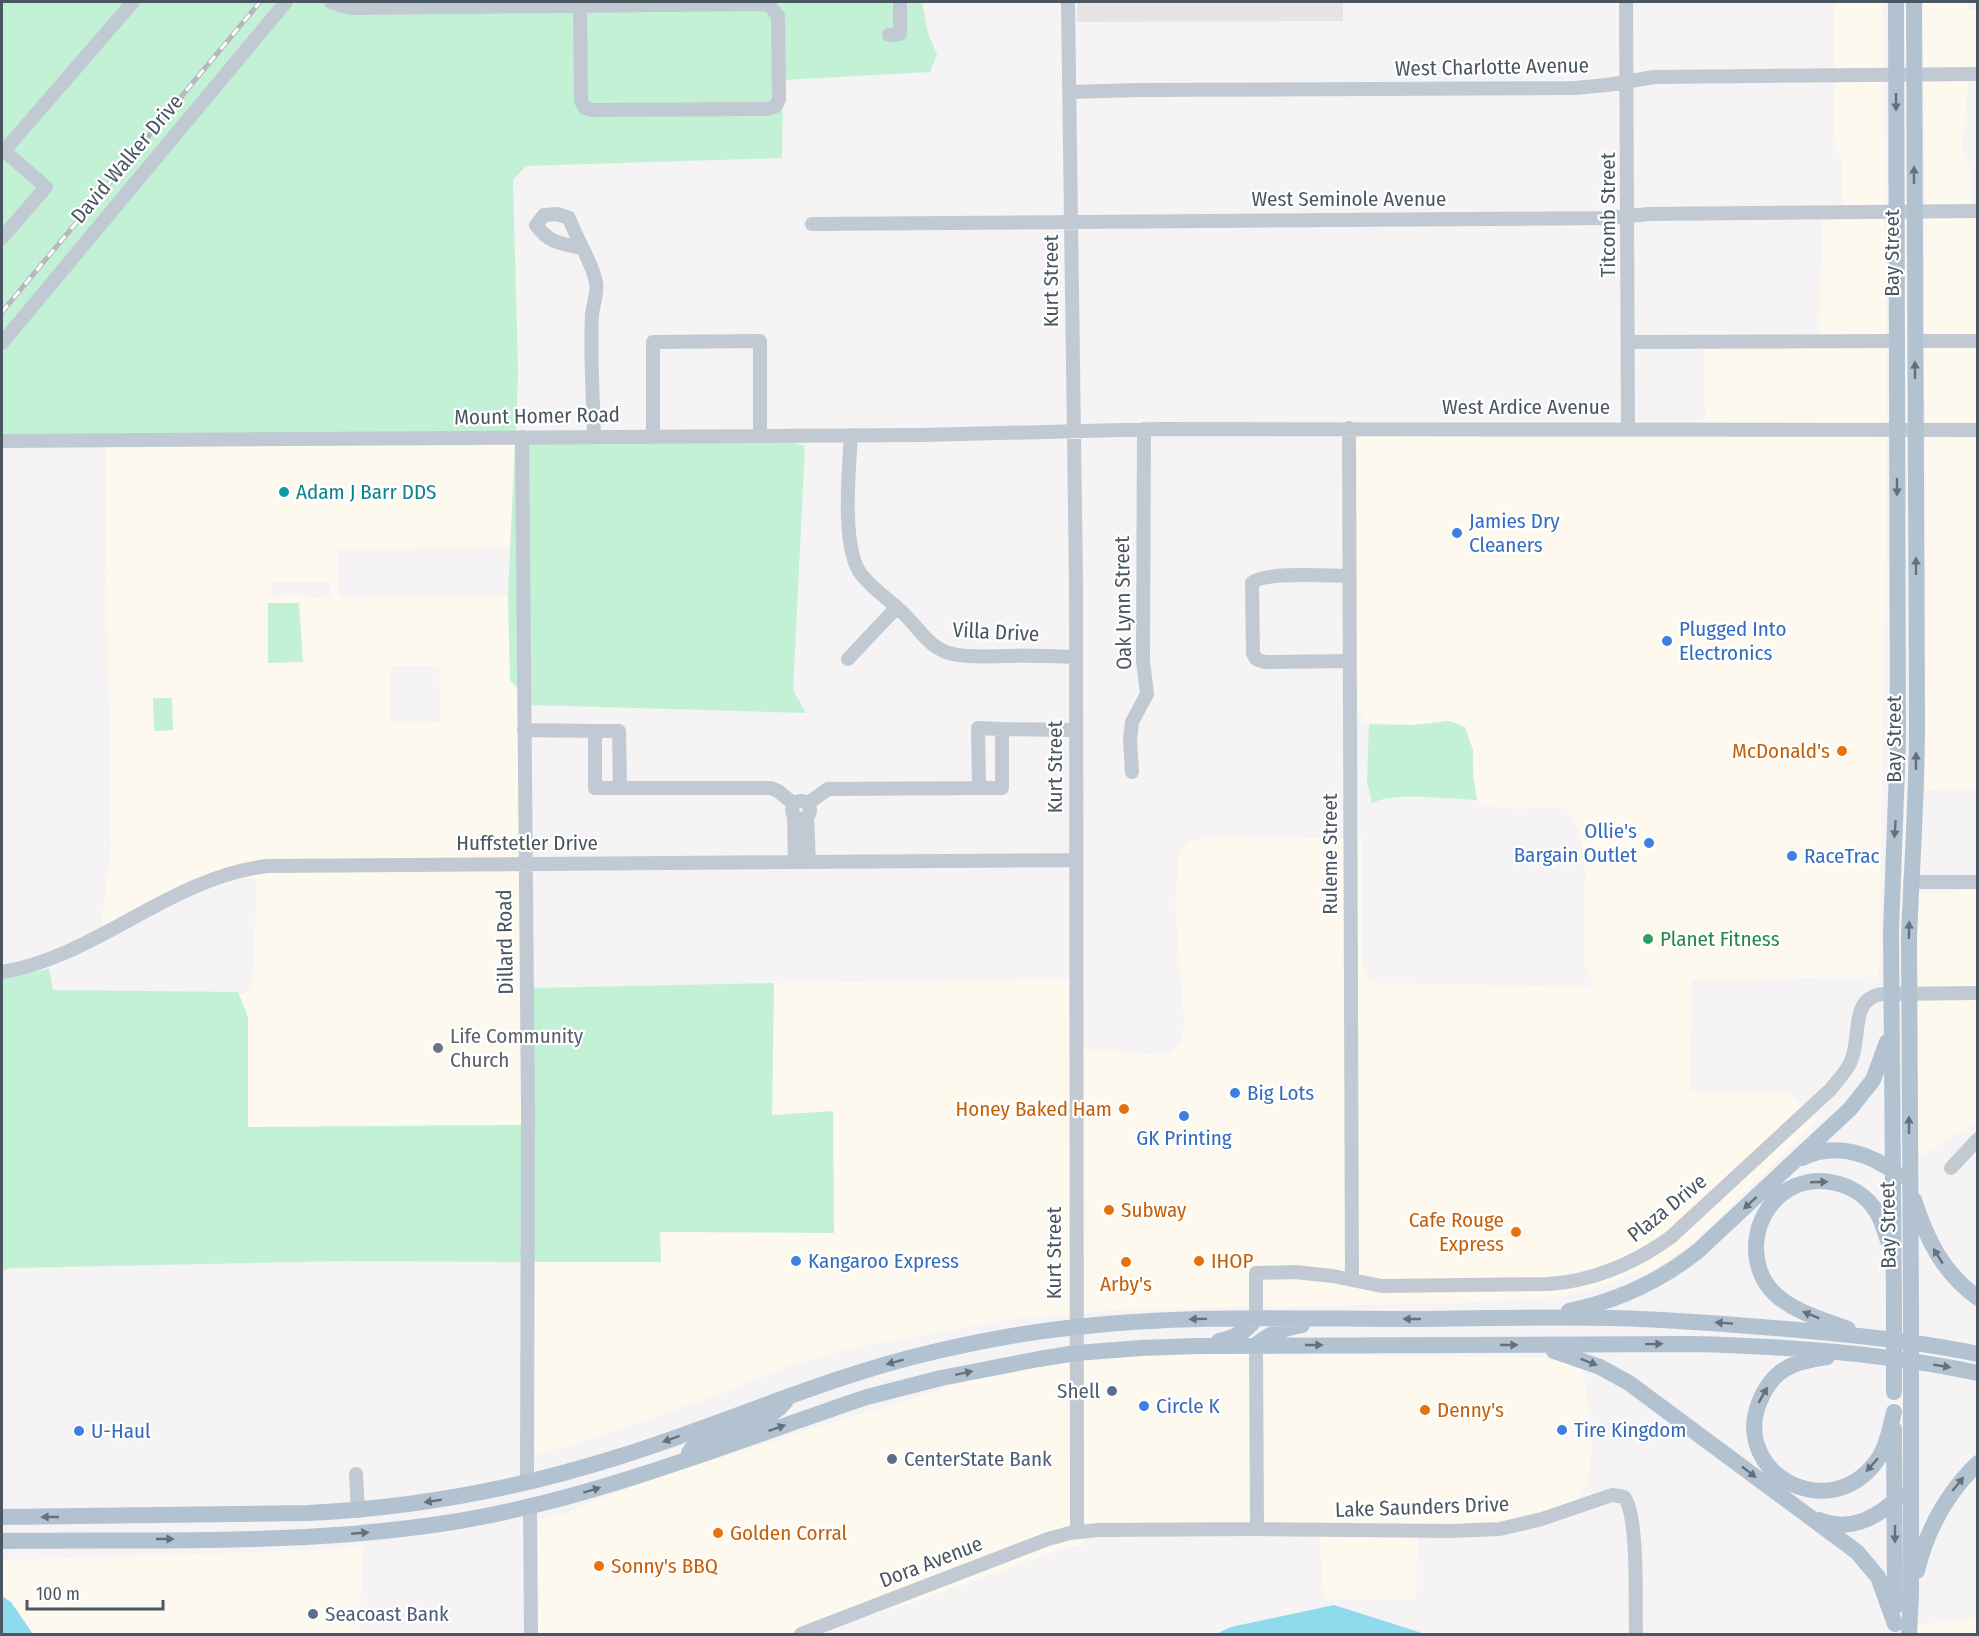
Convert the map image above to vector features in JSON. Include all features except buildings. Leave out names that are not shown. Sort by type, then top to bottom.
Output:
[{"type":"main road","name":"Bay Street","points":[[1896,2],[1891,211],[1897,341],[1898,594],[1897,791],[1891,898],[1896,1629]]},
{"type":"main road","name":"Bay Street","points":[[1911,1595],[1909,993],[1910,882],[1916,792],[1914,2]]},
{"type":"main road","points":[[1532,1318],[1607,1302],[1656,1280],[1677,1268],[1698,1251],[1862,1096],[1879,1068],[1892,1021]]},
{"type":"main road","points":[[1793,1163],[1820,1151],[1845,1151],[1871,1158],[1893,1170],[1910,1184],[1924,1230],[1935,1252],[1950,1274],[1977,1298]]},
{"type":"main road","points":[[1866,1336],[1803,1312],[1769,1288],[1758,1266],[1756,1255],[1761,1220],[1777,1198],[1793,1187],[1819,1181],[1839,1184],[1860,1194],[1876,1211],[1893,1257]]},
{"type":"main road","points":[[1195,1346],[1231,1338],[1246,1331],[1256,1318]]},
{"type":"main road","points":[[2,1517],[248,1515],[358,1511],[453,1498],[527,1483],[620,1457],[863,1371],[932,1353],[1003,1338],[1076,1327],[1143,1321],[1256,1318],[1532,1318],[1700,1321],[1866,1336],[1977,1354]]},
{"type":"main road","points":[[1256,1346],[1266,1336],[1277,1331],[1332,1319]]},
{"type":"main road","points":[[2,1541],[308,1538],[457,1521],[581,1493],[900,1388],[972,1371],[1076,1353],[1195,1346],[1723,1344],[1843,1353],[1916,1362],[1977,1373]]},
{"type":"main road","points":[[1533,1345],[1590,1363],[1629,1383],[1857,1552],[1878,1577],[1896,1629]]},
{"type":"main road","points":[[1843,1353],[1795,1364],[1780,1373],[1765,1390],[1757,1406],[1754,1425],[1760,1450],[1770,1467],[1783,1479],[1799,1488],[1823,1491],[1845,1486],[1863,1475],[1881,1454],[1894,1412]]},
{"type":"main road","points":[[686,1459],[693,1447],[699,1443],[777,1412],[789,1396]]},
{"type":"main road","points":[[530,1506],[544,1492],[611,1468],[620,1457]]},
{"type":"main road","points":[[1909,1635],[1911,1595],[1926,1543],[1942,1506],[1977,1463]]},
{"type":"main road","points":[[1808,1515],[1838,1526],[1870,1519],[1894,1501],[1908,1485],[1911,1477]]},
{"type":"main road","points":[[457,1521],[511,1499],[522,1491],[527,1483]]},
{"type":"main road","points":[[110,1540],[118,1533],[143,1526],[228,1524],[248,1515]]},
{"type":"main road","points":[[2,1531],[87,1528],[107,1516]]},
{"type":"street","points":[[2,238],[46,188],[3,150],[133,2]]},
{"type":"street","name":"David Walker Drive","points":[[2,343],[286,2]]},
{"type":"street","points":[[331,2],[353,8],[461,4],[580,6],[762,4],[770,6],[778,16],[779,99],[776,106],[767,109],[592,110],[585,108],[581,100],[580,6]]},
{"type":"street","points":[[889,35],[900,34],[900,2]]},
{"type":"street","name":"Kurt Street","points":[[1068,2],[1076,657],[1077,1532]]},
{"type":"street","name":"Titcomb Street","points":[[1626,2],[1629,215],[1628,429]]},
{"type":"street","name":"West Charlotte Avenue","points":[[1070,92],[1575,88],[1627,82],[1654,76],[1977,74]]},
{"type":"street","name":"West Seminole Avenue","points":[[812,224],[1609,218],[1629,215],[1977,211]]},
{"type":"street","points":[[582,248],[596,285],[592,312],[594,436]]},
{"type":"street","points":[[653,436],[653,342],[760,341],[760,435]]},
{"type":"street","points":[[1629,342],[1897,341]]},
{"type":"street","points":[[1916,341],[1977,341]]},
{"type":"street","name":"West Ardice Avenue","points":[[1073,430],[1349,428],[1977,430]]},
{"type":"street","name":"Ruleme Street","points":[[1349,428],[1352,1280]]},
{"type":"street","name":"Oak Lynn Street","points":[[1132,772],[1130,740],[1132,722],[1147,693],[1143,662],[1144,429]]},
{"type":"street","name":"Mount Homer Road","points":[[2,441],[922,435],[1073,430]]},
{"type":"street","name":"Villa Drive","points":[[851,435],[849,511],[850,545],[853,558],[862,574],[933,645],[952,654],[970,656],[1076,657]]},
{"type":"street","name":"Dillard Road","points":[[522,437],[528,1109],[527,1483]]},
{"type":"street","points":[[1349,576],[1271,576],[1256,579],[1251,583],[1253,653],[1256,659],[1265,662],[1350,661]]},
{"type":"street","points":[[1898,594],[1916,594]]},
{"type":"street","points":[[848,659],[897,607]]},
{"type":"street","points":[[979,788],[978,728],[1076,729]]},
{"type":"street","points":[[800,806],[828,789],[1002,788],[1002,729]]},
{"type":"street","points":[[524,730],[619,731],[620,788]]},
{"type":"street","points":[[595,731],[595,788],[771,788],[800,806]]},
{"type":"street","points":[[1897,791],[1916,792]]},
{"type":"street","points":[[800,806],[802,855]]},
{"type":"street","name":"Huffstetler Drive","points":[[2,972],[31,966],[67,953],[189,888],[237,871],[267,866],[525,864],[802,855],[1076,860]]},
{"type":"street","points":[[1910,882],[1977,882]]},
{"type":"street","name":"Plaza Drive","points":[[1256,1318],[1256,1273],[1295,1272],[1333,1276],[1381,1286],[1556,1284],[1604,1273],[1643,1256],[1671,1237],[1831,1089],[1851,1061],[1856,1044],[1861,1006],[1869,997],[1892,993],[1977,993]]},
{"type":"street","points":[[1951,1168],[1977,1138]]},
{"type":"street","points":[[1256,1346],[1257,1529]]},
{"type":"street","points":[[356,1474],[358,1511]]},
{"type":"street","name":"Lake Saunders Drive","points":[[1077,1532],[1098,1530],[1450,1531],[1500,1529],[1542,1519],[1612,1495],[1619,1495],[1628,1502],[1632,1521],[1636,1635]]},
{"type":"street","points":[[530,1506],[531,1635]]},
{"type":"street","name":"Dora Avenue","points":[[801,1635],[1048,1539],[1077,1532]]},
{"type":"shaded area","points":[[1077,2],[1343,2],[1343,21],[1077,22]]},
{"type":"shaded area","points":[[1834,2],[1883,2],[1887,423],[1705,423],[1704,341],[1819,339],[1822,215],[1843,214],[1841,155],[1835,149]]},
{"type":"shaded area","points":[[1923,2],[1968,2],[1968,10],[1977,10],[1977,74],[1969,75],[1962,148],[1972,171],[1972,212],[1977,213],[1977,424],[1926,424],[1923,358],[1926,212]]},
{"type":"shaded area","points":[[1887,434],[1879,977],[1692,980],[1690,1092],[1788,1092],[1819,1120],[1695,1241],[1651,1272],[1633,1274],[1601,1287],[1565,1296],[1463,1303],[1112,1310],[1080,1313],[1080,1045],[1094,1050],[1149,1054],[1170,1052],[1180,1042],[1184,1023],[1175,904],[1179,855],[1187,842],[1217,836],[1362,839],[1362,966],[1370,983],[1596,987],[1584,965],[1585,870],[1581,840],[1575,822],[1566,809],[1544,807],[1514,809],[1479,804],[1475,796],[1473,775],[1449,721],[1413,725],[1365,723],[1355,704],[1348,439],[1371,435]]},
{"type":"shaded area","points":[[1926,434],[1977,435],[1977,791],[1925,790]]},
{"type":"shaded area","points":[[515,442],[510,546],[338,550],[339,597],[508,596],[510,680],[520,691],[521,859],[236,866],[200,878],[101,930],[111,848],[105,446]],"holes":[[[271,582],[331,582],[331,597],[272,596]],[[391,666],[439,666],[441,722],[390,721]]]},
{"type":"shaded area","points":[[521,869],[524,1125],[248,1127],[248,1017],[240,995],[252,989],[257,879],[231,878],[257,873]]},
{"type":"shaded area","points":[[1977,890],[1977,1122],[1916,1158],[1919,893]]},
{"type":"shaded area","points":[[1071,979],[1071,1314],[1008,1320],[862,1346],[789,1366],[712,1397],[576,1444],[532,1455],[532,1262],[661,1262],[659,1232],[834,1232],[772,1115],[774,983]]},
{"type":"shaded area","points":[[1251,1354],[1252,1524],[1081,1527],[1080,1358]]},
{"type":"shaded area","points":[[1260,1354],[1542,1358],[1583,1366],[1592,1452],[1587,1483],[1572,1511],[1529,1529],[1418,1529],[1416,1599],[1324,1600],[1319,1528],[1261,1528]]},
{"type":"shaded area","points":[[1071,1359],[1072,1528],[1046,1534],[787,1634],[536,1634],[538,1520],[565,1513],[655,1478],[995,1372]]},
{"type":"shaded area","points":[[1082,1537],[1081,1546],[1072,1546],[830,1629],[1049,1544]]},
{"type":"shaded area","points":[[363,1546],[359,1634],[33,1634],[11,1602],[2,1596],[2,1560],[323,1550]]},
{"type":"shaded area","points":[[1977,1619],[1977,1634],[1915,1634],[1915,1625]]},
{"type":"green space","points":[[2,2],[280,2],[2,335]]},
{"type":"green space","points":[[292,2],[922,2],[928,33],[937,54],[930,72],[783,80],[782,158],[526,166],[513,180],[518,371],[516,432],[105,436],[2,434],[2,352]]},
{"type":"green space","points":[[789,441],[805,446],[793,690],[806,713],[533,705],[529,701],[527,442]]},
{"type":"green space","points":[[515,442],[518,442],[520,691],[510,680],[508,596]]},
{"type":"green space","points":[[268,603],[299,603],[303,662],[268,663]]},
{"type":"green space","points":[[153,698],[172,698],[173,730],[154,731]]},
{"type":"green space","points":[[1449,721],[1465,727],[1473,750],[1473,775],[1477,800],[1405,797],[1379,800],[1372,804],[1367,781],[1369,724],[1413,725]]},
{"type":"green space","points":[[49,969],[53,990],[238,992],[248,1017],[248,1127],[524,1125],[523,1262],[346,1261],[11,1268],[2,1271],[2,978]]},
{"type":"green space","points":[[774,983],[772,1115],[833,1111],[834,1233],[660,1232],[661,1262],[532,1262],[532,988]]},
{"type":"water","points":[[2,1596],[11,1602],[33,1634],[2,1634]]},
{"type":"water","points":[[1334,1605],[1425,1634],[1216,1634],[1231,1627]]},
{"type":"railway","points":[[2,312],[260,2]]},
{"type":"place","name":"Adam J Barr DDS","points":[[284,492]]},
{"type":"place","name":"Jamies Dry Cleaners","points":[[1457,533]]},
{"type":"place","name":"Plugged Into Electronics","points":[[1667,641]]},
{"type":"place","name":"McDonald's","points":[[1842,751]]},
{"type":"place","name":"Ollie's Bargain Outlet","points":[[1649,843]]},
{"type":"place","name":"RaceTrac","points":[[1792,856]]},
{"type":"place","name":"Planet Fitness","points":[[1648,939]]},
{"type":"place","name":"Life Community Church","points":[[438,1048]]},
{"type":"place","name":"Big Lots","points":[[1235,1093]]},
{"type":"place","name":"Honey Baked Ham","points":[[1124,1109]]},
{"type":"place","name":"GK Printing","points":[[1184,1116]]},
{"type":"place","name":"Subway","points":[[1109,1210]]},
{"type":"place","name":"Cafe Rouge Express","points":[[1516,1232]]},
{"type":"place","name":"Kangaroo Express","points":[[796,1261]]},
{"type":"place","name":"IHOP","points":[[1199,1261]]},
{"type":"place","name":"Arby's","points":[[1126,1262]]},
{"type":"place","name":"Shell","points":[[1112,1391]]},
{"type":"place","name":"Circle K","points":[[1144,1406]]},
{"type":"place","name":"Denny's","points":[[1425,1410]]},
{"type":"place","name":"Tire Kingdom","points":[[1562,1430]]},
{"type":"place","name":"U-Haul","points":[[79,1431]]},
{"type":"place","name":"CenterState Bank","points":[[892,1459]]},
{"type":"place","name":"Golden Corral","points":[[718,1533]]},
{"type":"place","name":"Sonny's BBQ","points":[[599,1566]]},
{"type":"place","name":"Seacoast Bank","points":[[313,1614]]}]
